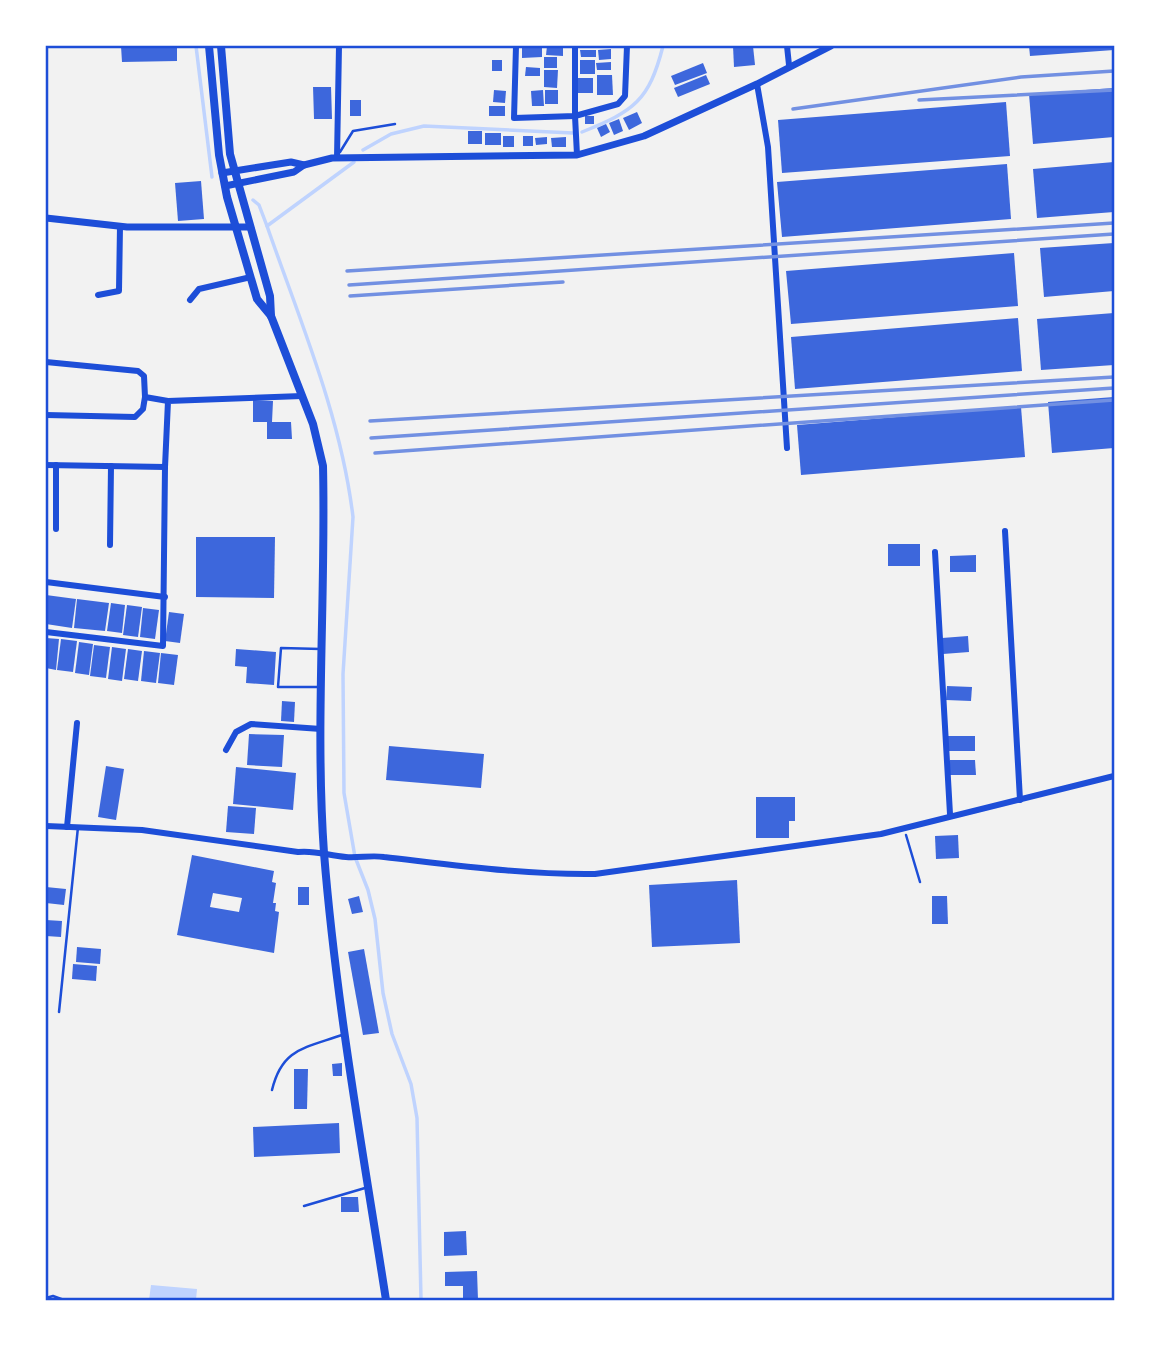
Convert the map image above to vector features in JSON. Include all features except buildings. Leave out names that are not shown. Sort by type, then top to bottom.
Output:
[{"type":"main road","points":[[209,46],[222,173],[236,228],[257,299],[271,316],[302,396],[323,466],[321,729],[324,851],[345,1034],[386,1300]]},
{"type":"main road","points":[[221,46],[236,183],[270,296],[271,316]]},
{"type":"street","points":[[337,158],[339,46]]},
{"type":"street","points":[[516,46],[514,118],[575,116],[618,104],[625,96],[627,46]]},
{"type":"street","points":[[575,46],[577,155]]},
{"type":"street","points":[[787,46],[789,65]]},
{"type":"street","points":[[222,173],[291,162],[304,165],[337,158],[577,155],[644,136],[757,84],[789,65],[831,46]]},
{"type":"street","points":[[757,84],[768,147],[787,448]]},
{"type":"street","points":[[225,186],[295,172],[304,165]]},
{"type":"street","points":[[46,219],[120,226],[248,227]]},
{"type":"street","points":[[98,295],[119,291],[120,226]]},
{"type":"street","points":[[190,300],[199,289],[251,277]]},
{"type":"street","points":[[46,362],[138,371],[144,376],[145,397],[143,409],[135,417],[46,415]]},
{"type":"street","points":[[145,397],[168,401],[302,396]]},
{"type":"street","points":[[46,632],[163,646],[168,401]]},
{"type":"street","points":[[46,465],[165,467]]},
{"type":"street","points":[[56,465],[56,529]]},
{"type":"street","points":[[110,545],[111,466]]},
{"type":"street","points":[[1004,531],[1020,800]]},
{"type":"street","points":[[936,552],[950,814]]},
{"type":"street","points":[[46,582],[165,597]]},
{"type":"street","points":[[67,827],[77,723]]},
{"type":"street","points":[[226,750],[236,732],[251,724],[321,729]]},
{"type":"street","points":[[46,826],[142,830],[298,852],[324,851],[345,857],[371,856],[564,875],[595,874],[905,829],[950,814],[1115,776]]},
{"type":"lane","points":[[337,158],[353,131],[395,124]]},
{"type":"lane","points":[[322,650],[281,648],[278,687],[322,687]]},
{"type":"lane","points":[[59,1012],[78,827]]},
{"type":"lane","points":[[272,1090],[276,1073],[292,1052],[345,1034]]},
{"type":"lane","points":[[304,1206],[368,1186]]},
{"type":"lane","points":[[46,1298],[53,1296],[64,1300]]},
{"type":"path","points":[[905,829],[919,882]]},
{"type":"water","points":[[151,1285],[197,1289],[196,1300],[149,1300]]},
{"type":"waterway","points":[[196,46],[212,177]]},
{"type":"waterway","points":[[582,132],[615,117],[637,102],[652,80],[663,46]]},
{"type":"waterway","points":[[363,150],[391,134],[424,126],[573,133]]},
{"type":"waterway","points":[[267,226],[354,162]]},
{"type":"waterway","points":[[253,200],[259,205],[318,369],[339,442],[353,517],[343,674],[344,793],[355,857],[368,890],[375,919],[383,993],[392,1034],[411,1084],[417,1118],[421,1300]]},
{"type":"railway","points":[[793,109],[1021,77],[1114,71]]},
{"type":"railway","points":[[919,100],[1114,90]]},
{"type":"railway","points":[[347,271],[1114,223]]},
{"type":"railway","points":[[349,285],[1114,234]]},
{"type":"railway","points":[[350,296],[563,282]]},
{"type":"railway","points":[[370,421],[1114,377]]},
{"type":"railway","points":[[371,438],[1114,388]]},
{"type":"railway","points":[[375,453],[1114,400]]}]
